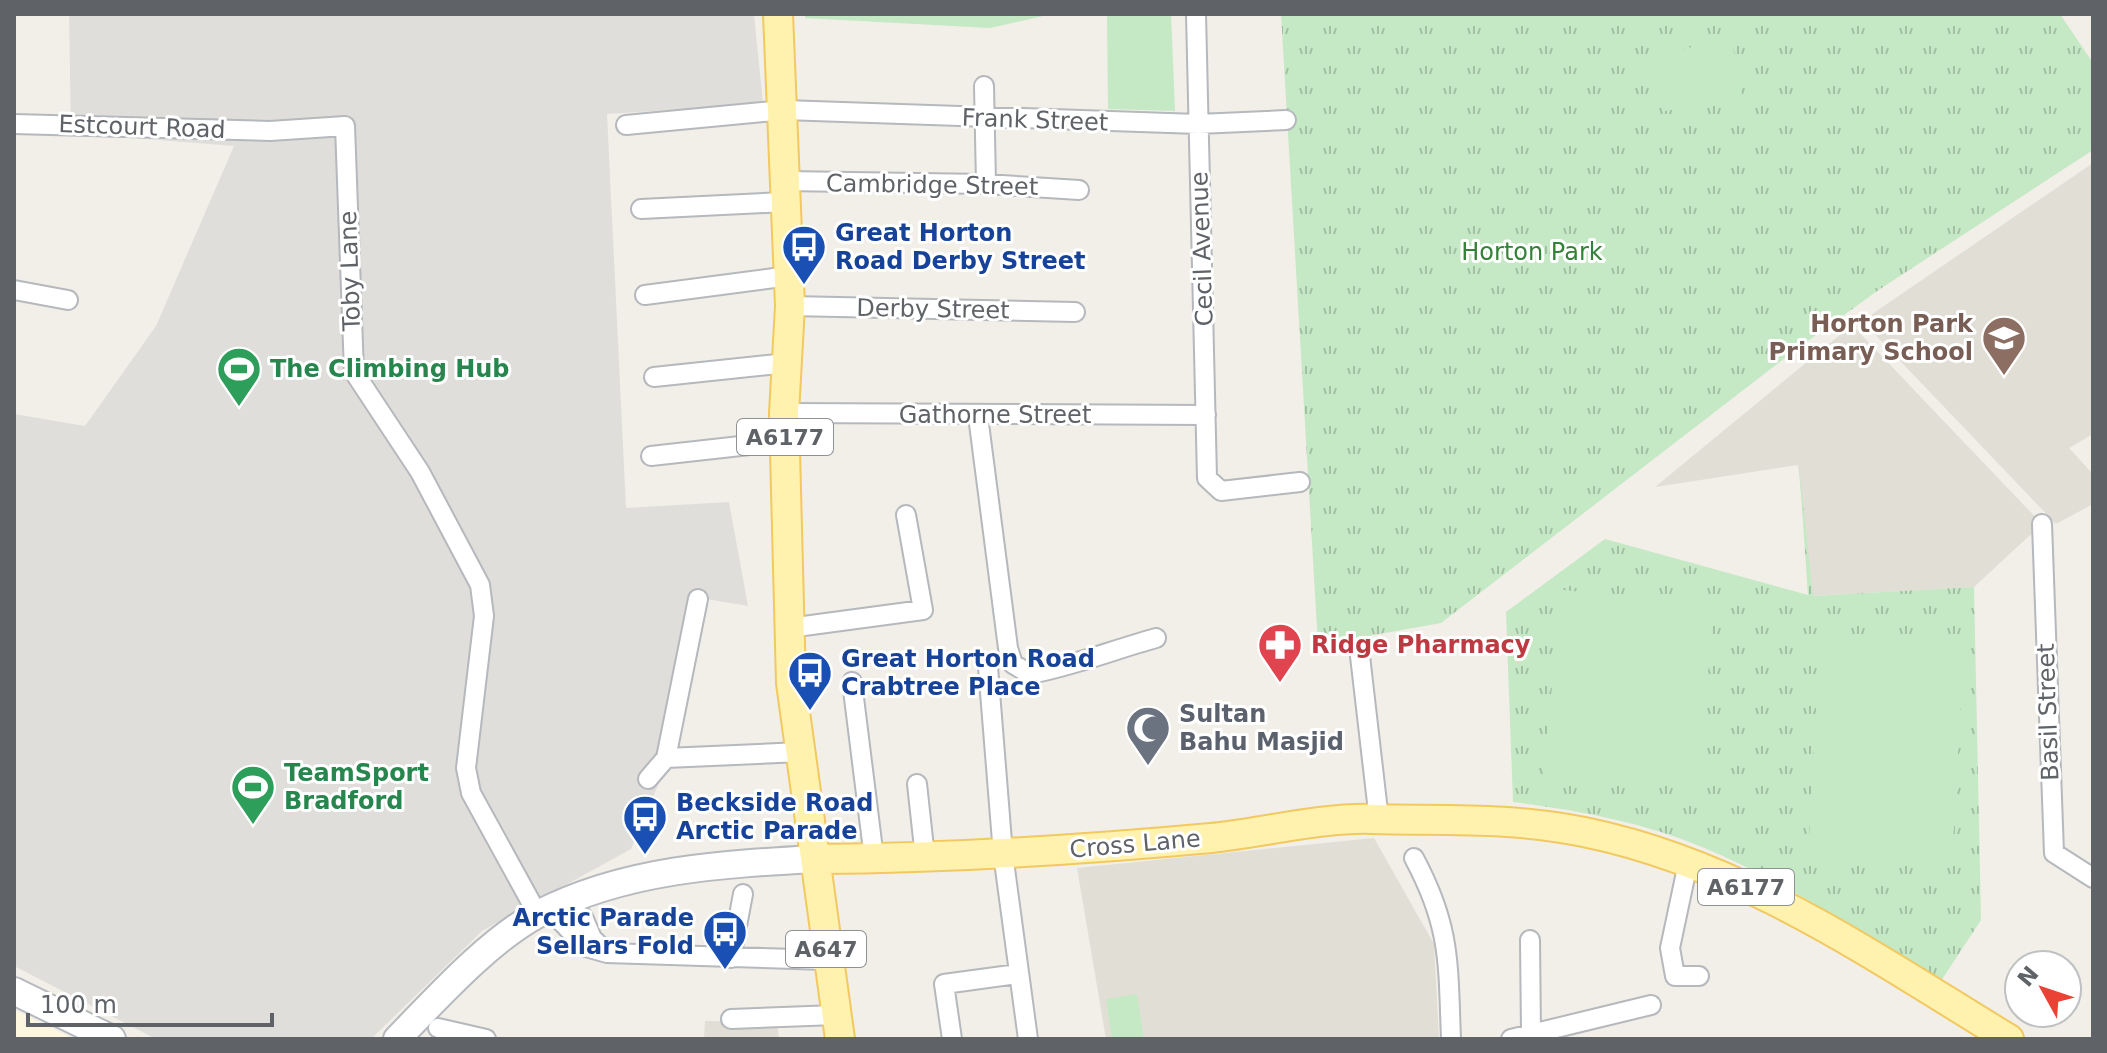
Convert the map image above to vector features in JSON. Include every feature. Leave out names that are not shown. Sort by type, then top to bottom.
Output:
[{"type":"main road","name":"A6177","points":[[778,14],[790,306],[784,413],[791,683],[817,859]]},
{"type":"main road","name":"Cross Lane","points":[[817,859],[1003,854],[1379,820],[1453,818],[1512,820],[1587,833],[1688,863]]},
{"type":"main road","name":"A647","points":[[817,859],[827,960],[838,1027]]},
{"type":"main road","name":"A6177","points":[[1688,863],[1775,899],[1885,961],[2009,1039]]},
{"type":"street","name":"Cecil Avenue","points":[[1196,14],[1210,484],[1221,491],[1300,482]]},
{"type":"street","points":[[984,86],[986,184]]},
{"type":"street","name":"Frank Street","points":[[626,125],[784,110],[1198,124],[1286,120]]},
{"type":"street","name":"Estcourt Road","points":[[14,124],[270,131]]},
{"type":"street","name":"Toby Lane","points":[[270,131],[345,126],[354,372],[420,472],[480,585],[484,616],[466,768],[471,793],[544,912]]},
{"type":"street","name":"Cambridge Street","points":[[641,209],[785,192],[986,184],[1079,190]]},
{"type":"street","points":[[645,295],[789,276]]},
{"type":"street","points":[[14,290],[68,300]]},
{"type":"street","name":"Derby Street","points":[[790,306],[1075,312]]},
{"type":"street","points":[[654,377],[787,363]]},
{"type":"street","name":"Gathorne Street","points":[[784,413],[1206,415]]},
{"type":"street","points":[[978,416],[1008,648],[1013,664],[1030,674],[1066,667],[1096,654],[1156,638]]},
{"type":"street","points":[[651,456],[785,441]]},
{"type":"street","points":[[789,628],[923,610],[906,515]]},
{"type":"street","name":"Basil Street","points":[[2042,524],[2054,853],[2093,878]]},
{"type":"street","points":[[648,779],[666,758],[698,599]]},
{"type":"street","points":[[1360,656],[1379,820]]},
{"type":"street","points":[[988,667],[1003,854],[1028,1039]]},
{"type":"street","points":[[852,682],[874,858]]},
{"type":"street","points":[[666,758],[801,752]]},
{"type":"street","points":[[917,784],[925,857]]},
{"type":"street","points":[[1414,858],[1435,898],[1447,939],[1451,1039]]},
{"type":"street","points":[[433,1026],[485,954],[544,912],[650,874],[725,864],[817,859]]},
{"type":"street","points":[[1688,863],[1670,948],[1675,976],[1699,976]]},
{"type":"street","points":[[731,958],[743,894]]},
{"type":"street","points":[[544,912],[586,947],[607,953],[827,960]]},
{"type":"street","points":[[583,917],[592,938],[607,953]]},
{"type":"street","points":[[1530,940],[1531,1034]]},
{"type":"street","points":[[952,1039],[944,984],[1018,974]]},
{"type":"street","points":[[14,991],[112,1039]]},
{"type":"street","points":[[1511,1039],[1651,1005]]},
{"type":"street","points":[[731,1019],[838,1027]]},
{"type":"street","points":[[397,1039],[433,1026],[486,1039]]},
{"type":"shaded area","points":[[69,14],[754,14],[763,104],[607,114],[626,508],[729,502],[748,606],[706,599],[672,752],[631,849],[482,931],[371,1039],[156,1039],[14,966],[14,414],[85,426],[156,326],[234,146],[71,133]]},
{"type":"shaded area","name":"Horton Park Primary School","points":[[2093,163],[2093,434],[2069,448],[2093,474],[2093,504],[2056,524],[1862,321]]},
{"type":"shaded area","points":[[1852,325],[2042,524],[1974,587],[1812,596],[1798,465],[1655,487]]},
{"type":"shaded area","points":[[1374,838],[1434,944],[1439,1039],[1106,1039],[1077,868]]},
{"type":"shaded area","points":[[14,1010],[74,1039],[14,1039]]},
{"type":"shaded area","points":[[705,1021],[777,1022],[779,1039],[704,1039]]},
{"type":"green space","points":[[805,14],[1052,14],[990,28],[805,18]]},
{"type":"green space","points":[[1107,14],[1171,14],[1175,111],[1108,109]]},
{"type":"green space","name":"Horton Park","points":[[1281,14],[2060,14],[2093,63],[2093,150],[1880,289],[1794,351],[1441,623],[1318,645]]},
{"type":"green space","points":[[1732,42],[1743,100],[1665,111],[1655,52]]},
{"type":"green space","points":[[1799,465],[1813,596],[1974,587],[1981,920],[1941,981],[1794,892],[1702,847],[1609,818],[1513,802],[1506,612],[1605,539],[1808,595]]},
{"type":"green space","points":[[1562,590],[1715,605],[1696,789],[1543,774]]},
{"type":"green space","points":[[1820,638],[1964,645],[1952,864],[1808,856]]},
{"type":"green space","points":[[1137,994],[1144,1039],[1112,1039],[1106,999]]},
{"type":"place","name":"Great Horton Road Derby Street","points":[[804,286]]},
{"type":"place","name":"Horton Park Primary School","points":[[2004,377]]},
{"type":"place","name":"The Climbing Hub","points":[[239,408]]},
{"type":"place","name":"Ridge Pharmacy","points":[[1280,684]]},
{"type":"place","name":"Great Horton Road Crabtree Place","points":[[810,712]]},
{"type":"place","name":"Sultan Bahu Masjid","points":[[1148,767]]},
{"type":"place","name":"TeamSport Bradford","points":[[253,826]]},
{"type":"place","name":"Beckside Road Arctic Parade","points":[[645,856]]},
{"type":"place","name":"Arctic Parade Sellars Fold","points":[[725,971]]}]
